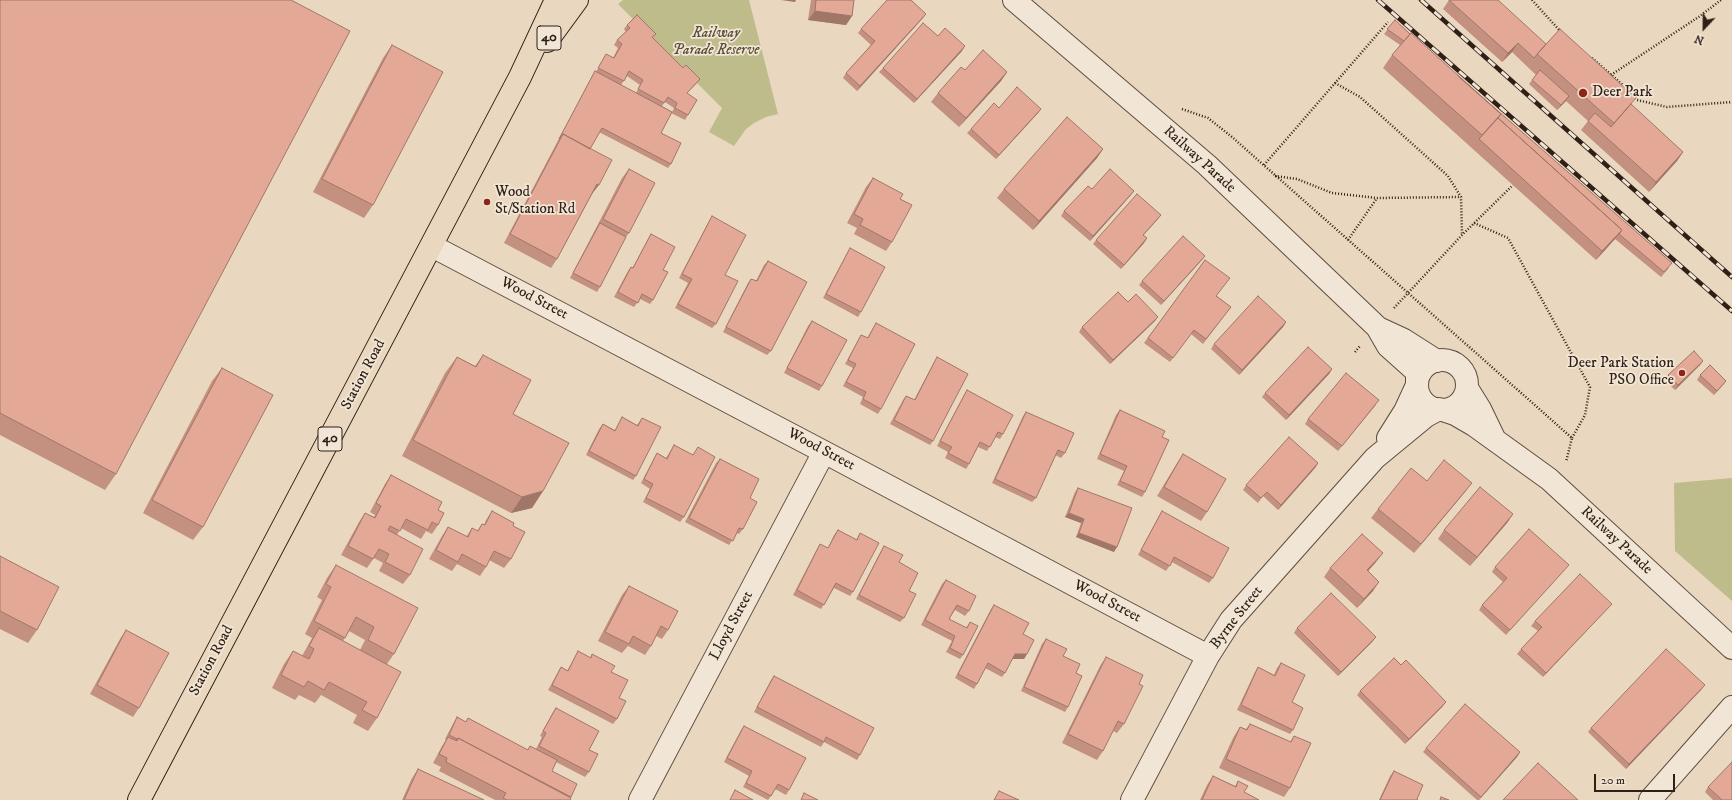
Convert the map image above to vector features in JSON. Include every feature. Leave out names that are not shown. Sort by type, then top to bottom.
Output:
[{"type":"main road","name":"Station Road","points":[[139,800],[432,246],[520,77],[556,0]]},
{"type":"main road","name":"Station Road","points":[[520,77],[577,0]]},
{"type":"street","name":"Railway Parade","points":[[1014,0],[1207,165],[1377,327],[1388,346],[1417,372],[1417,384]]},
{"type":"street","name":"Wood Street","points":[[432,246],[1208,656]]},
{"type":"street","name":"Railway Parade","points":[[1377,327],[1404,340],[1437,360]]},
{"type":"street","points":[[1437,360],[1447,361],[1459,366],[1466,378],[1467,388],[1459,404],[1452,408],[1441,410],[1426,404],[1418,392],[1417,384],[1421,371],[1431,362],[1437,360]]},
{"type":"street","name":"Byrne Street","points":[[1375,458],[1405,411],[1417,384]]},
{"type":"street","name":"Railway Parade","points":[[1467,388],[1495,439]]},
{"type":"street","name":"Railway Parade","points":[[1441,410],[1455,414],[1495,439],[1549,479],[1732,648]]},
{"type":"street","name":"Byrne Street","points":[[1132,800],[1208,656],[1231,620],[1375,458],[1426,416],[1441,410]]},
{"type":"street","name":"Lloyd Street","points":[[640,800],[824,452]]},
{"type":"street","points":[[1650,800],[1732,707]]},
{"type":"path","points":[[1532,0],[1565,35]]},
{"type":"path","points":[[1608,78],[1722,0]]},
{"type":"path","points":[[1264,165],[1388,22]]},
{"type":"path","points":[[1589,55],[1628,90]]},
{"type":"path","points":[[1335,83],[1360,97],[1448,176],[1461,197],[1462,235]]},
{"type":"path","points":[[1632,95],[1637,100],[1667,108],[1732,102]]},
{"type":"path","points":[[1232,137],[1572,438]]},
{"type":"path","points":[[1275,176],[1297,179],[1332,193],[1377,198],[1461,197]]},
{"type":"path","points":[[1408,293],[1462,235],[1513,185]]},
{"type":"path","points":[[1348,240],[1377,198]]},
{"type":"path","points":[[1474,223],[1508,238],[1534,288],[1573,354],[1590,387],[1585,415],[1572,438],[1567,462],[1549,479]]},
{"type":"green space","name":"Railway Parade Reserve","points":[[623,0],[749,0],[778,114],[766,117],[754,123],[746,129],[734,146],[709,132],[722,108],[618,4]]},
{"type":"green space","points":[[1732,478],[1732,601],[1675,551],[1674,483]]},
{"type":"building","points":[[0,0],[291,0],[350,31],[116,474],[0,413]]},
{"type":"building","points":[[816,0],[854,0],[852,16],[815,11]]},
{"type":"building","points":[[887,0],[911,0],[926,14],[860,86],[846,73],[875,41],[861,29]]},
{"type":"building","points":[[1449,0],[1498,0],[1546,44],[1534,58],[1518,43],[1508,53]]},
{"type":"building","points":[[637,15],[656,34],[652,37],[683,68],[686,65],[700,79],[687,93],[697,100],[688,115],[675,108],[677,103],[668,97],[664,103],[638,89],[643,80],[629,71],[624,81],[598,68],[606,54],[614,58],[622,44],[617,40],[630,28],[627,25]]},
{"type":"building","points":[[1395,20],[1410,34],[1404,41],[1387,29]]},
{"type":"building","points":[[923,23],[938,36],[945,28],[965,46],[917,99],[883,68]]},
{"type":"building","points":[[1560,29],[1636,98],[1614,123],[1537,54]]},
{"type":"building","points":[[1411,33],[1501,114],[1482,135],[1392,55]]},
{"type":"building","points":[[392,45],[443,72],[373,205],[322,179]]},
{"type":"building","points":[[983,50],[1007,72],[966,118],[938,93],[961,67],[965,70]]},
{"type":"building","points":[[1540,70],[1569,96],[1561,105],[1532,80]]},
{"type":"building","points":[[595,71],[672,112],[661,133],[681,143],[671,164],[602,128],[590,149],[563,134],[559,139]]},
{"type":"building","points":[[1458,76],[1672,263],[1664,272],[1619,234],[1622,230],[1498,118],[1501,114]]},
{"type":"building","points":[[1017,87],[1041,109],[999,155],[971,129],[994,103],[999,108]]},
{"type":"building","points":[[1631,104],[1683,152],[1656,182],[1588,121],[1595,113],[1611,127]]},
{"type":"building","points":[[1067,117],[1103,149],[1039,221],[1004,189]]},
{"type":"building","points":[[1498,118],[1622,230],[1602,251],[1479,139]]},
{"type":"building","points":[[563,134],[612,160],[599,185],[597,184],[557,259],[510,234]]},
{"type":"building","points":[[629,169],[655,183],[629,233],[603,219]]},
{"type":"building","points":[[1110,169],[1134,191],[1093,236],[1064,211],[1088,186],[1092,189]]},
{"type":"building","points":[[873,178],[903,194],[900,199],[912,205],[892,242],[860,225],[863,219],[854,214]]},
{"type":"building","points":[[1137,194],[1161,215],[1143,235],[1147,238],[1124,265],[1096,240]]},
{"type":"building","points":[[712,216],[746,235],[725,275],[738,281],[716,324],[678,304],[692,279],[682,274]]},
{"type":"building","points":[[600,223],[626,237],[600,287],[573,273]]},
{"type":"building","points":[[651,234],[675,247],[663,270],[668,272],[653,300],[642,294],[638,303],[618,292]]},
{"type":"building","points":[[1183,236],[1205,256],[1164,301],[1142,281]]},
{"type":"building","points":[[850,248],[885,267],[861,312],[826,294]]},
{"type":"building","points":[[1205,260],[1230,278],[1216,296],[1231,307],[1206,339],[1194,330],[1173,358],[1148,338]]},
{"type":"building","points":[[768,261],[807,282],[771,351],[726,327],[751,279],[757,281]]},
{"type":"building","points":[[1118,292],[1128,302],[1136,294],[1158,317],[1113,360],[1082,327]]},
{"type":"building","points":[[1258,296],[1286,322],[1242,370],[1214,344]]},
{"type":"building","points":[[812,321],[847,340],[822,386],[787,368]]},
{"type":"building","points":[[876,323],[915,344],[881,409],[863,399],[866,392],[846,382],[856,364],[848,360],[861,335],[868,338]]},
{"type":"building","points":[[1308,347],[1332,369],[1289,415],[1265,393]]},
{"type":"building","name":"Deer Park Station PSO Office","points":[[1694,351],[1703,361],[1678,385],[1668,375]]},
{"type":"building","points":[[483,355],[531,380],[513,414],[569,443],[543,491],[522,497],[413,440],[457,357],[476,367]]},
{"type":"building","points":[[937,357],[968,374],[933,441],[894,420],[906,396],[915,400]]},
{"type":"building","points":[[1710,365],[1726,381],[1717,391],[1700,375]]},
{"type":"building","points":[[222,368],[273,395],[203,527],[152,500]]},
{"type":"building","points":[[1346,373],[1379,400],[1342,446],[1308,419]]},
{"type":"building","points":[[967,390],[1013,415],[1003,434],[998,432],[990,447],[980,442],[969,464],[948,453],[952,447],[940,441]]},
{"type":"building","points":[[1120,410],[1165,431],[1162,437],[1169,440],[1145,492],[1120,481],[1127,466],[1100,454]]},
{"type":"building","points":[[1026,412],[1074,433],[1065,453],[1058,450],[1036,498],[995,479]]},
{"type":"building","points":[[622,417],[638,426],[642,418],[661,427],[636,476],[589,451],[603,424],[615,431]]},
{"type":"building","points":[[1289,437],[1318,463],[1281,505],[1267,492],[1261,498],[1246,485]]},
{"type":"building","points":[[674,445],[693,455],[698,447],[715,457],[684,517],[646,498],[653,484],[644,479],[657,453],[667,459]]},
{"type":"building","points":[[1183,454],[1226,479],[1207,512],[1164,487]]},
{"type":"building","points":[[720,459],[759,479],[750,498],[757,502],[743,529],[739,528],[733,541],[689,518]]},
{"type":"building","points":[[1444,460],[1472,483],[1421,544],[1378,509],[1411,468],[1427,481]]},
{"type":"building","points":[[391,475],[442,502],[438,510],[444,513],[438,525],[432,522],[428,530],[406,519],[400,531],[390,526],[388,530],[423,549],[410,575],[385,562],[389,554],[379,549],[373,559],[348,546],[365,513],[375,518],[381,506],[376,503]]},
{"type":"building","points":[[1480,487],[1513,514],[1477,557],[1444,530]]},
{"type":"building","points":[[1078,488],[1132,508],[1117,547],[1079,533],[1084,519],[1069,513]]},
{"type":"building","points":[[492,511],[514,523],[513,526],[525,532],[511,559],[494,551],[486,567],[462,554],[458,562],[436,550],[448,527],[468,537],[472,528],[478,531],[482,524],[485,525]]},
{"type":"building","points":[[1162,511],[1229,548],[1213,578],[1174,557],[1170,566],[1141,550]]},
{"type":"building","points":[[1529,529],[1569,565],[1510,630],[1482,605],[1507,578],[1495,567]]},
{"type":"building","points":[[838,530],[857,540],[860,533],[879,543],[853,592],[836,583],[824,605],[797,590],[820,544],[828,548]]},
{"type":"building","points":[[1362,534],[1383,553],[1367,570],[1379,582],[1364,599],[1330,568]]},
{"type":"building","points":[[884,546],[903,555],[899,562],[918,573],[909,591],[916,594],[904,618],[859,595]]},
{"type":"building","points":[[0,556],[59,587],[37,630],[0,611]]},
{"type":"building","points":[[336,565],[418,608],[394,654],[368,640],[374,627],[356,617],[345,638],[314,621],[331,587],[326,584]]},
{"type":"building","points":[[1580,574],[1612,604],[1546,673],[1521,649],[1542,627],[1535,621]]},
{"type":"building","points":[[946,580],[976,596],[969,611],[957,605],[949,619],[967,628],[970,622],[978,626],[963,655],[950,648],[955,636],[925,620]]},
{"type":"building","points":[[629,586],[678,611],[668,630],[661,626],[651,646],[633,636],[629,644],[605,632]]},
{"type":"building","points":[[1331,593],[1376,637],[1341,672],[1297,628]]},
{"type":"building","points":[[994,605],[1029,623],[1023,634],[1034,640],[1027,654],[1015,654],[1005,673],[988,663],[977,684],[958,674]]},
{"type":"building","points":[[319,628],[401,672],[377,718],[362,710],[367,702],[329,682],[324,690],[308,681],[304,687],[281,675],[293,651],[309,659],[314,649],[309,646]]},
{"type":"building","points":[[126,630],[169,653],[139,708],[97,685]]},
{"type":"building","points":[[1046,639],[1067,649],[1063,656],[1080,664],[1076,673],[1082,676],[1068,707],[1024,687]]},
{"type":"building","points":[[1666,649],[1705,685],[1629,764],[1591,728]]},
{"type":"building","points":[[578,651],[591,658],[592,654],[615,666],[611,672],[628,680],[619,698],[626,701],[617,719],[552,685],[561,667],[568,671]]},
{"type":"building","points":[[1106,657],[1143,675],[1139,684],[1143,686],[1124,724],[1118,721],[1103,751],[1068,734]]},
{"type":"building","points":[[1394,658],[1401,665],[1406,660],[1446,702],[1409,739],[1360,691]]},
{"type":"building","points":[[1281,663],[1305,675],[1292,702],[1303,708],[1293,730],[1241,705],[1258,667],[1275,676]]},
{"type":"building","points":[[774,676],[874,728],[860,755],[826,737],[824,742],[757,707]]},
{"type":"building","points":[[1465,704],[1520,752],[1481,797],[1426,748]]},
{"type":"building","points":[[556,708],[599,731],[589,750],[598,754],[589,772],[539,746],[546,733],[543,731]]},
{"type":"building","points":[[457,717],[466,722],[468,718],[528,750],[530,746],[557,760],[552,771],[577,784],[571,797],[458,738],[456,741],[457,739],[449,735]]},
{"type":"building","points":[[1250,724],[1291,742],[1294,736],[1311,743],[1290,788],[1226,759],[1240,727],[1247,730]]},
{"type":"building","points":[[744,726],[806,758],[789,790],[778,784],[771,796],[746,783],[752,771],[727,758]]},
{"type":"building","points":[[448,737],[457,741],[458,738],[571,798],[570,800],[507,800],[503,798],[506,793],[446,762],[447,758],[439,754]]},
{"type":"building","points":[[1732,762],[1732,800],[1722,800],[1708,787]]},
{"type":"building","points":[[1538,763],[1578,800],[1503,800]]},
{"type":"building","points":[[418,769],[484,800],[404,800]]},
{"type":"building","points":[[1394,771],[1423,785],[1417,799],[1418,800],[1380,800]]},
{"type":"building","points":[[1213,776],[1236,787],[1238,781],[1248,786],[1244,792],[1259,800],[1202,800]]},
{"type":"building","points":[[735,790],[753,800],[730,800]]},
{"type":"building","points":[[999,791],[1019,800],[994,800]]},
{"type":"building","points":[[804,793],[818,800],[801,800]]},
{"type":"building","points":[[1441,797],[1449,800],[1440,800]]},
{"type":"railway","points":[[1378,0],[1732,311]]},
{"type":"railway","points":[[1421,0],[1732,277]]},
{"type":"place","name":"Deer Park","points":[[1583,93]]},
{"type":"place","name":"Wood St/Station Rd","points":[[487,202]]},
{"type":"place","name":"Deer Park Station PSO Office","points":[[1682,373]]}]
